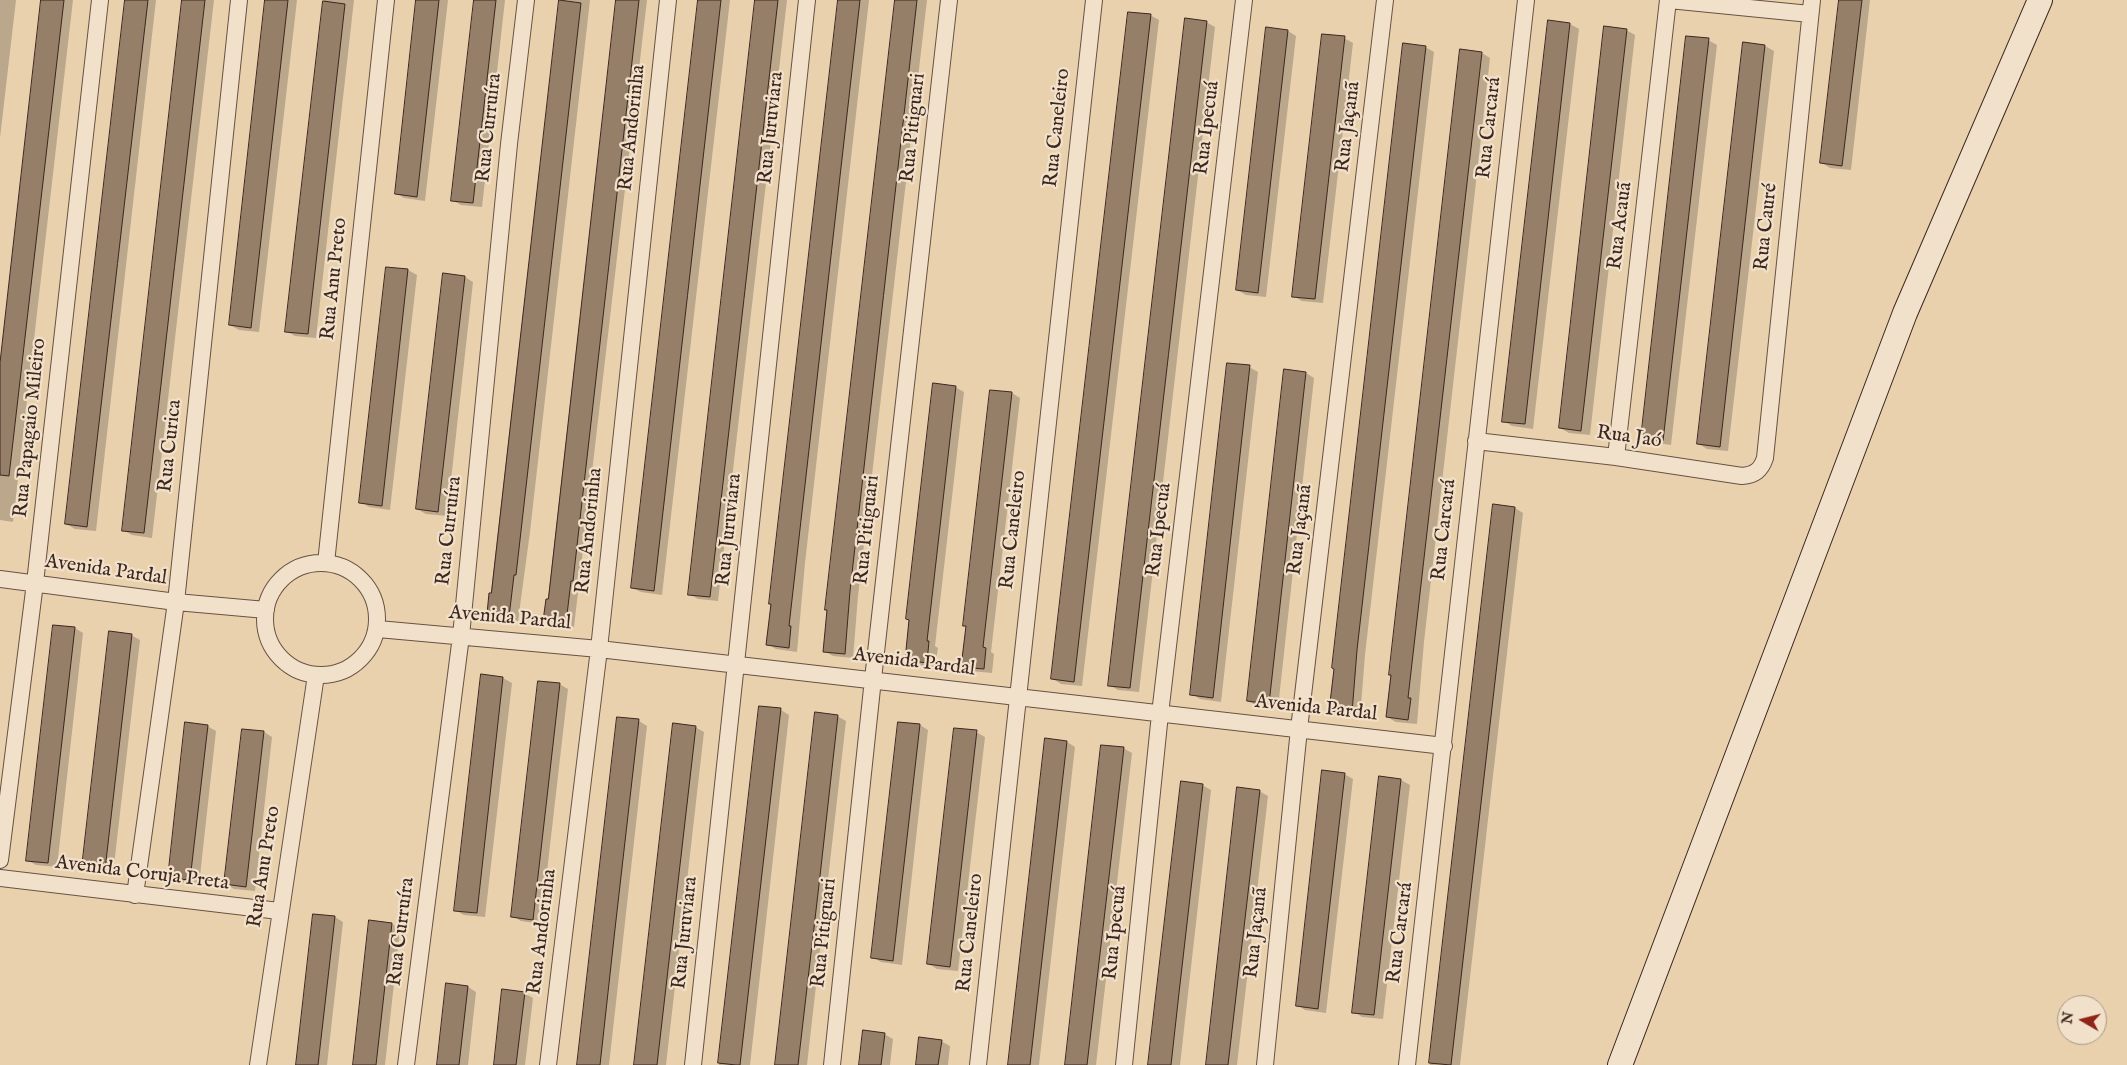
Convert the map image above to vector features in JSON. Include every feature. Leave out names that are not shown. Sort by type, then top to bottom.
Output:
[{"type":"main road","points":[[1620,1065],[1905,313],[2040,0]]},
{"type":"street","name":"Rua Papagaio Mileiro","points":[[0,860],[35,583],[100,0]]},
{"type":"street","name":"Rua Curica","points":[[135,896],[176,602],[239,0]]},
{"type":"street","name":"Rua Anu Preto","points":[[326,562],[386,0]]},
{"type":"street","name":"Rua Curruíra","points":[[406,1065],[462,636],[508,154],[526,0]]},
{"type":"street","name":"Rua Andorinha","points":[[548,1065],[599,649],[668,0]]},
{"type":"street","name":"Rua Juruviara","points":[[693,1065],[807,0]]},
{"type":"street","name":"Rua Pitiguari","points":[[832,1065],[949,0]]},
{"type":"street","name":"Rua Caneleiro","points":[[978,1065],[1094,0]]},
{"type":"street","name":"Rua Ipecuá","points":[[1124,1065],[1160,714],[1244,0]]},
{"type":"street","name":"Rua Jaçanã","points":[[1265,1065],[1299,728],[1385,0]]},
{"type":"street","name":"Rua Carcará","points":[[1407,1065],[1526,0]]},
{"type":"street","points":[[1669,0],[1811,7]]},
{"type":"street","name":"Rua Acauã","points":[[1616,457],[1669,0]]},
{"type":"street","name":"Rua Cauré","points":[[1765,458],[1811,7]]},
{"type":"street","name":"Rua Jaó","points":[[1476,441],[1616,457],[1742,476],[1751,476],[1762,468],[1765,458]]},
{"type":"street","points":[[326,562],[346,568],[364,582],[374,600],[378,629],[364,655],[351,667],[334,674],[316,675],[298,670],[283,660],[272,646],[266,628],[266,610],[271,594],[280,580],[293,570],[309,564],[326,562]]},
{"type":"street","name":"Avenida Pardal","points":[[0,579],[176,602],[266,610]]},
{"type":"street","name":"Avenida Pardal","points":[[378,629],[599,649],[873,679],[1017,698],[1299,728],[1444,746]]},
{"type":"street","name":"Rua Anu Preto","points":[[258,1065],[279,911],[316,675]]},
{"type":"street","name":"Avenida Coruja Preta","points":[[0,878],[135,896],[279,911]]},
{"type":"building","points":[[41,0],[64,0],[9,476],[0,475],[0,363]]},
{"type":"building","points":[[125,0],[148,0],[87,527],[65,524]]},
{"type":"building","points":[[182,0],[205,0],[144,533],[122,531]]},
{"type":"building","points":[[265,0],[288,0],[251,328],[229,325]]},
{"type":"building","points":[[416,0],[439,0],[417,197],[395,194]]},
{"type":"building","points":[[474,0],[496,0],[473,203],[451,201]]},
{"type":"building","points":[[559,0],[581,3],[516,575],[514,575],[509,617],[487,614],[489,593],[491,593]]},
{"type":"building","points":[[616,0],[639,0],[573,581],[571,581],[566,623],[543,621],[546,599],[548,599]]},
{"type":"building","points":[[698,0],[721,0],[654,591],[631,588]]},
{"type":"building","points":[[755,0],[778,0],[710,597],[688,595]]},
{"type":"building","points":[[838,0],[860,0],[789,626],[791,626],[789,648],[766,645],[771,604],[769,604]]},
{"type":"building","points":[[895,0],[917,0],[850,591],[845,654],[823,652],[827,610],[825,610]]},
{"type":"building","points":[[1839,0],[1862,0],[1842,166],[1820,163]]},
{"type":"building","points":[[323,1],[345,4],[308,334],[285,332]]},
{"type":"building","points":[[1128,12],[1151,14],[1074,682],[1051,679]]},
{"type":"building","points":[[1185,18],[1207,21],[1130,688],[1108,686]]},
{"type":"building","points":[[1548,20],[1570,23],[1525,424],[1502,422]]},
{"type":"building","points":[[1604,26],[1627,29],[1581,431],[1559,428]]},
{"type":"building","points":[[1266,27],[1288,30],[1258,293],[1236,290]]},
{"type":"building","points":[[1322,34],[1345,36],[1315,299],[1292,297]]},
{"type":"building","points":[[1686,36],[1709,38],[1663,441],[1641,438]]},
{"type":"building","points":[[1743,42],[1765,45],[1720,447],[1697,444]]},
{"type":"building","points":[[1403,43],[1426,46],[1357,650],[1352,713],[1329,711],[1334,669],[1332,668]]},
{"type":"building","points":[[1460,49],[1482,52],[1408,698],[1411,698],[1408,720],[1386,717],[1391,675],[1389,675]]},
{"type":"building","points":[[386,267],[408,269],[382,506],[359,503]]},
{"type":"building","points":[[443,273],[465,276],[438,512],[416,509]]},
{"type":"building","points":[[1227,363],[1250,365],[1213,698],[1190,695]]},
{"type":"building","points":[[1284,369],[1306,372],[1269,704],[1247,701]]},
{"type":"building","points":[[933,383],[956,386],[927,641],[929,641],[927,663],[905,660],[909,620],[906,619]]},
{"type":"building","points":[[990,390],[1012,392],[983,647],[986,648],[984,669],[961,667],[966,626],[963,626]]},
{"type":"building","points":[[1493,504],[1515,507],[1451,1065],[1429,1063]]},
{"type":"building","points":[[53,625],[75,627],[48,863],[26,861]]},
{"type":"building","points":[[109,631],[132,634],[105,870],[82,867]]},
{"type":"building","points":[[481,674],[503,677],[477,913],[454,911]]},
{"type":"building","points":[[538,681],[560,683],[533,920],[511,917]]},
{"type":"building","points":[[759,706],[781,708],[740,1065],[736,1065],[718,1063]]},
{"type":"building","points":[[815,712],[838,715],[820,876],[798,1065],[775,1065]]},
{"type":"building","points":[[617,717],[639,719],[600,1065],[577,1065]]},
{"type":"building","points":[[185,722],[208,725],[190,880],[168,878]]},
{"type":"building","points":[[898,722],[920,724],[893,961],[871,958]]},
{"type":"building","points":[[673,723],[696,726],[657,1065],[634,1065]]},
{"type":"building","points":[[954,728],[977,730],[950,967],[927,964]]},
{"type":"building","points":[[242,729],[264,731],[246,887],[224,884]]},
{"type":"building","points":[[1045,738],[1067,741],[1030,1065],[1008,1065]]},
{"type":"building","points":[[1101,745],[1124,747],[1121,774],[1087,1065],[1065,1065]]},
{"type":"building","points":[[1322,770],[1345,773],[1318,1009],[1296,1006]]},
{"type":"building","points":[[1379,776],[1401,779],[1374,1015],[1352,1013]]},
{"type":"building","points":[[1181,781],[1203,784],[1171,1065],[1148,1065]]},
{"type":"building","points":[[1237,787],[1260,790],[1228,1065],[1206,1065]]},
{"type":"building","points":[[313,914],[335,916],[332,943],[318,1065],[296,1065]]},
{"type":"building","points":[[369,920],[392,923],[376,1065],[353,1065]]},
{"type":"building","points":[[446,983],[468,986],[459,1065],[437,1065]]},
{"type":"building","points":[[502,989],[525,992],[516,1065],[494,1065]]},
{"type":"building","points":[[863,1030],[885,1033],[881,1065],[859,1065]]},
{"type":"building","points":[[919,1037],[942,1040],[938,1065],[916,1065]]}]
